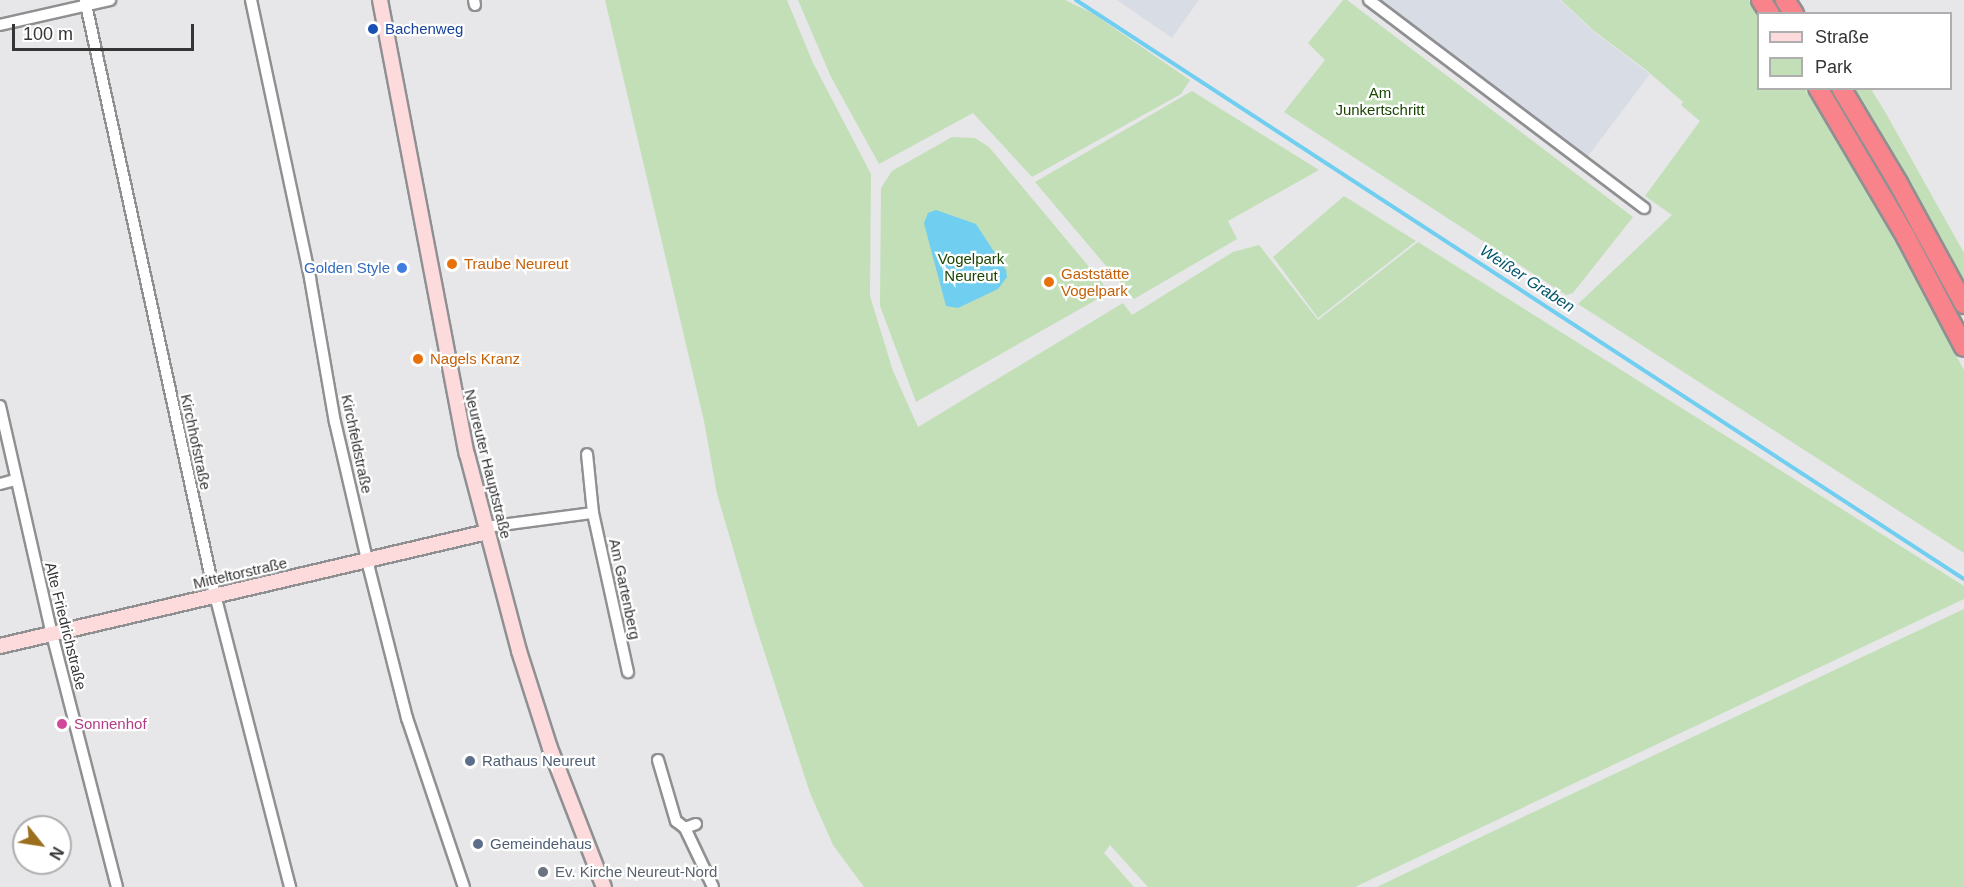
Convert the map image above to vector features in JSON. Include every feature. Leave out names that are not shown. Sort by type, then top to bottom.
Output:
[{"type":"highway","points":[[1819,90],[1900,228],[1964,347]]},
{"type":"highway","points":[[1842,90],[1898,183],[1964,304]]},
{"type":"street","points":[[0,25],[85,3],[110,0]]},
{"type":"street","name":"Kirchfeldstraße","points":[[251,0],[310,278],[335,422],[367,560],[407,718],[464,887]]},
{"type":"street","name":"Neureuter Hauptstraße","points":[[380,0],[459,424],[519,651],[547,738],[604,887]]},
{"type":"street","points":[[1369,0],[1644,208]]},
{"type":"street","name":"Kirchhofstraße","points":[[85,3],[215,596],[290,887]]},
{"type":"street","name":"Alte Friedrichstraße","points":[[0,406],[15,480],[52,634],[117,887]]},
{"type":"street","name":"Am Gartenberg","points":[[587,454],[593,513],[628,672]]},
{"type":"street","points":[[0,484],[15,480]]},
{"type":"street","points":[[486,530],[593,513]]},
{"type":"street","name":"Mitteltorstraße","points":[[0,646],[486,530]]},
{"type":"street","points":[[658,760],[676,821],[691,826],[713,887]]},
{"type":"shaded area","points":[[1117,0],[1199,0],[1172,38]]},
{"type":"shaded area","points":[[1379,0],[1560,0],[1594,32],[1650,74],[1586,159]]},
{"type":"green space","points":[[605,0],[787,0],[813,63],[871,174],[870,296],[893,371],[918,427],[1123,303],[1132,315],[1233,252],[1259,245],[1318,320],[1418,242],[1964,586],[1964,599],[1355,887],[1148,887],[1110,845],[1104,853],[1134,887],[864,887],[833,845],[810,793],[754,620],[717,494],[704,421]]},
{"type":"green space","points":[[798,0],[1065,0],[1092,13],[1190,80],[1181,94],[1032,177],[973,113],[879,164],[831,77]]},
{"type":"green space","name":"Am Junkertschritt","points":[[1343,0],[1347,0],[1633,217],[1573,293],[1566,295],[1284,112],[1325,60],[1308,43]]},
{"type":"green space","points":[[1561,0],[1749,0],[1757,13],[1757,90],[1806,90],[1884,221],[1964,370],[1964,553],[1578,304],[1672,215],[1645,196],[1700,121],[1681,105],[1683,102],[1645,69],[1594,31]]},
{"type":"green space","points":[[1828,90],[1834,90],[1904,209],[1964,321],[1964,331]]},
{"type":"green space","points":[[1856,90],[1872,90],[1884,110],[1964,253],[1964,280]]},
{"type":"green space","points":[[1192,91],[1319,170],[1228,221],[1237,239],[1134,299],[1035,182]]},
{"type":"green space","name":"Vogelpark Neureut","points":[[952,137],[975,138],[989,147],[1110,292],[916,402],[880,306],[881,188],[892,171]]},
{"type":"green space","points":[[1344,196],[1416,241],[1318,318],[1273,257]]},
{"type":"green space","points":[[1964,609],[1964,887],[1377,887],[1485,835]]},
{"type":"water","points":[[936,210],[976,224],[1006,270],[1007,277],[998,289],[958,308],[946,306],[924,223],[928,213]]},
{"type":"waterway","name":"Weißer Graben","points":[[1076,0],[1964,579]]},
{"type":"place","name":"Bachenweg","points":[[373,29]]},
{"type":"place","name":"Traube Neureut","points":[[452,264]]},
{"type":"place","name":"Golden Style","points":[[402,268]]},
{"type":"place","name":"Gaststätte Vogelpark","points":[[1049,282]]},
{"type":"place","name":"Nagels Kranz","points":[[418,359]]},
{"type":"place","name":"Sonnenhof","points":[[62,724]]},
{"type":"place","name":"Rathaus Neureut","points":[[470,761]]},
{"type":"place","name":"Gemeindehaus","points":[[478,844]]},
{"type":"place","name":"Ev. Kirche Neureut-Nord","points":[[543,872]]}]
